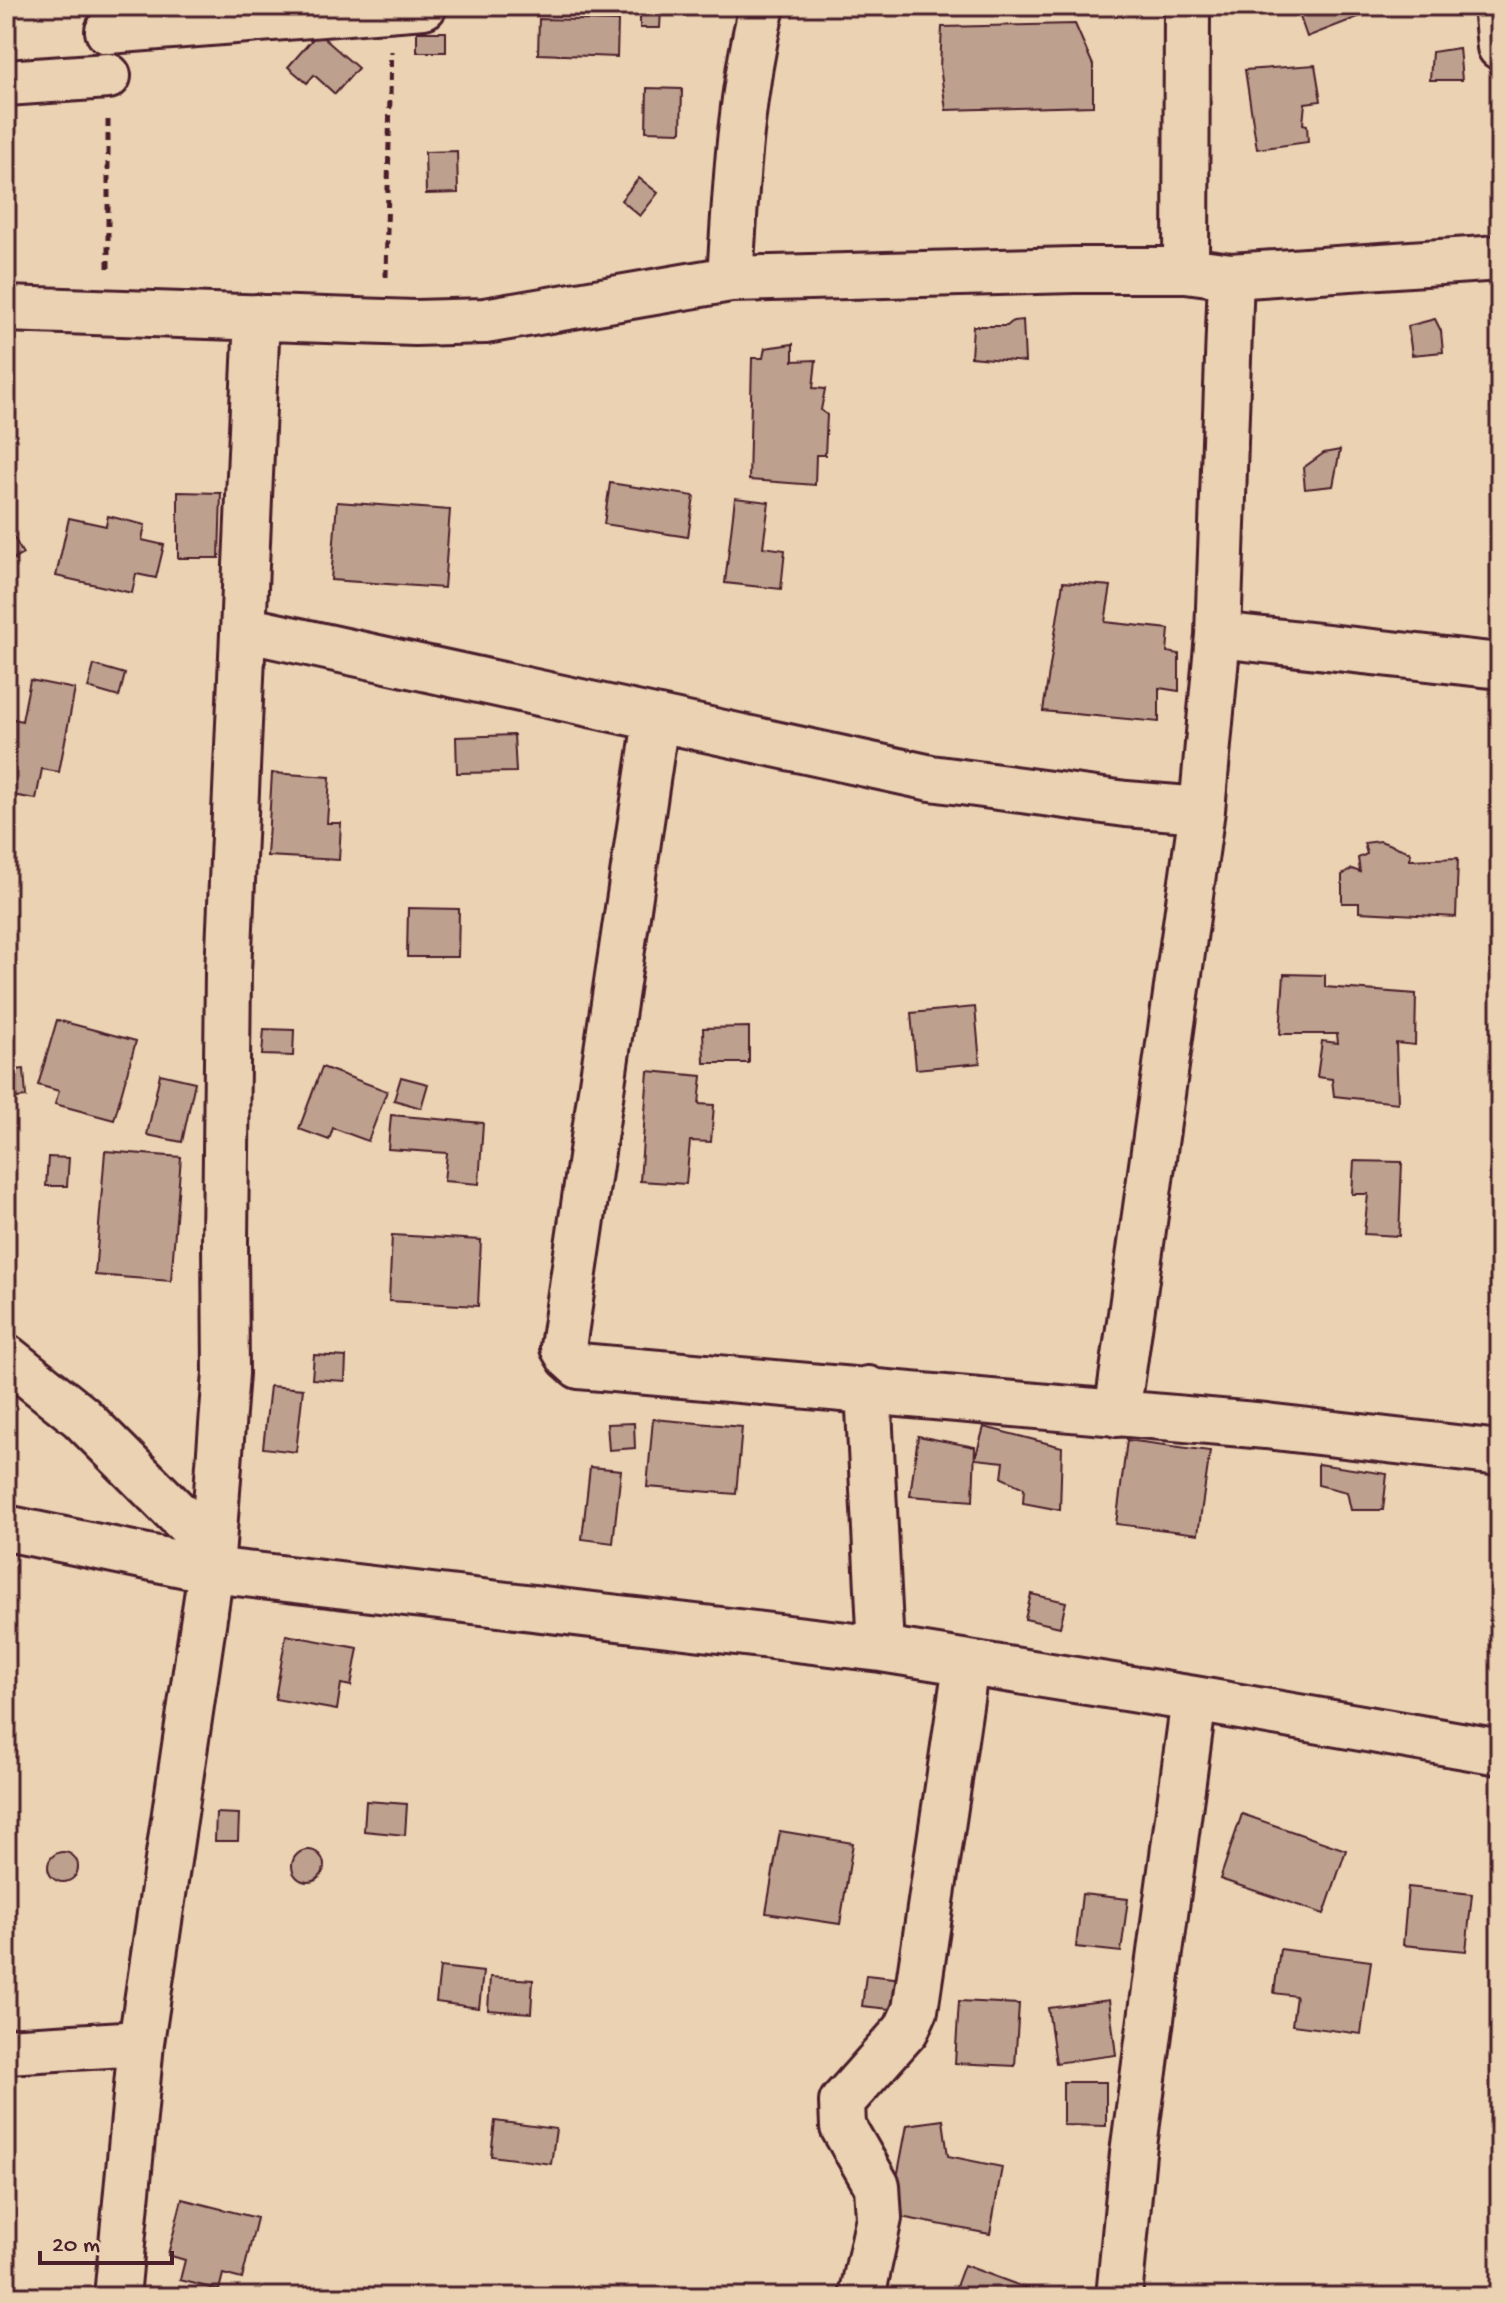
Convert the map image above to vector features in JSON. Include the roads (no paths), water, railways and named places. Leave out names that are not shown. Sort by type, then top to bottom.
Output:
[{"type":"street","points":[[730,279],[739,130],[749,60],[762,6]]},
{"type":"street","points":[[1186,270],[1187,6]]},
{"type":"street","points":[[1496,6],[1500,47]]},
{"type":"street","points":[[108,31],[403,7]]},
{"type":"street","points":[[6,83],[108,76]]},
{"type":"street","points":[[6,309],[386,323],[485,321],[730,279],[1074,270],[1186,270],[1231,276],[1500,258]]},
{"type":"street","points":[[1117,1414],[1202,810],[1218,635],[1231,276]]},
{"type":"street","points":[[117,2297],[141,2043],[211,1558],[226,1373],[228,972],[257,317]]},
{"type":"street","points":[[244,629],[931,778],[1126,804],[1202,810]]},
{"type":"street","points":[[1218,635],[1500,666]]},
{"type":"street","points":[[656,720],[563,1347],[579,1366],[1266,1426],[1500,1453]]},
{"type":"street","points":[[6,1357],[81,1417],[211,1558]]},
{"type":"street","points":[[868,1389],[881,1649]]},
{"type":"street","points":[[6,1528],[881,1649],[1500,1752]]},
{"type":"street","points":[[862,2297],[879,2218],[877,2186],[843,2127],[842,2102],[906,2030],[915,2010],[966,1665]]},
{"type":"street","points":[[1119,2297],[1133,2153],[1194,1699]]},
{"type":"street","points":[[6,2051],[141,2043]]}]
